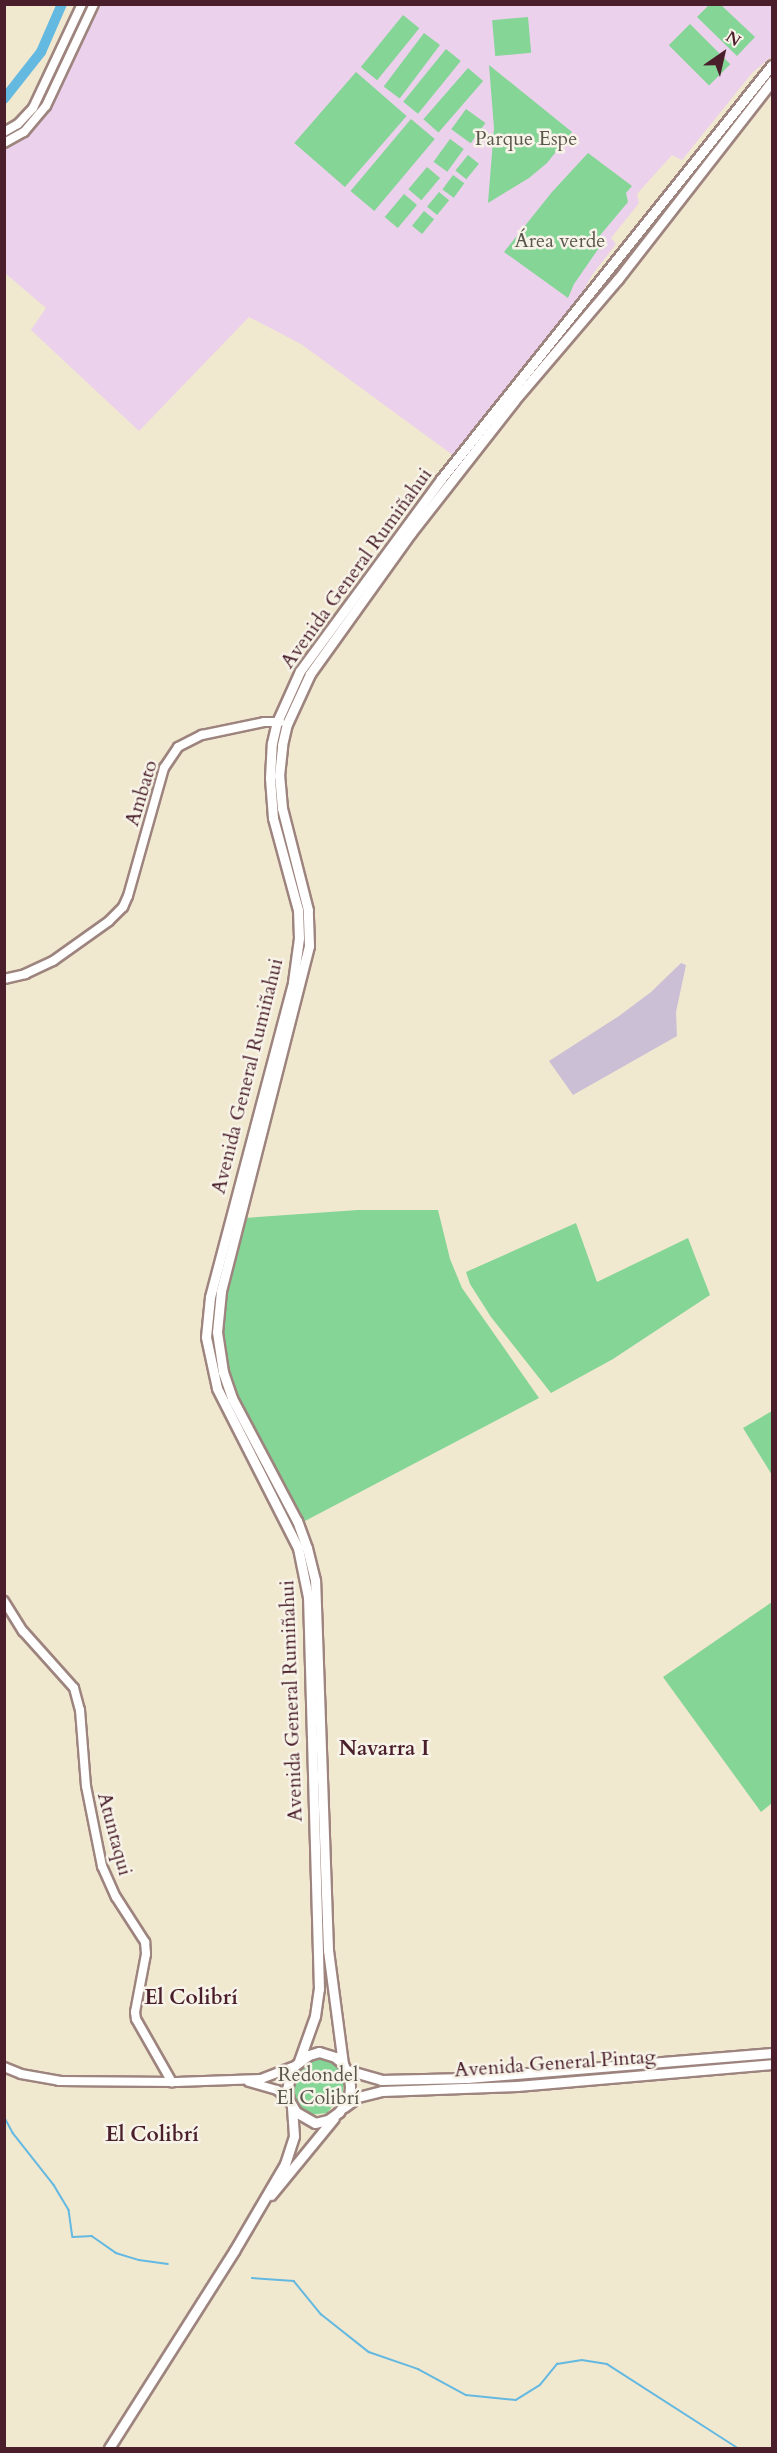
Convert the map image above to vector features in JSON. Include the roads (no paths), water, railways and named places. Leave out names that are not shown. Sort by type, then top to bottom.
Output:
[{"type":"highway","name":"Avenida General Rumiñahui","points":[[296,2064],[315,2016],[319,1989],[308,1597],[298,1548],[217,1388],[206,1337],[210,1297],[293,982],[299,938],[298,910],[273,818],[270,759],[277,722],[300,671],[441,480],[772,65]]},
{"type":"highway","name":"Avenida General Rumiñahui","points":[[345,2067],[328,1950],[315,1580],[308,1548],[297,1521],[232,1398],[223,1372],[217,1332],[221,1291],[309,946],[308,910],[280,792],[280,759],[287,724],[310,674],[411,533],[514,401],[624,271],[772,81]]},
{"type":"highway","points":[[109,2448],[261,2206],[292,2147],[288,2084],[296,2064],[309,2055],[325,2053],[345,2067],[350,2087],[344,2107],[261,2206]]},
{"type":"highway","name":"Avenida General Pintag","points":[[345,2067],[381,2080],[467,2078],[772,2053]]},
{"type":"highway","name":"Avenida General Pintag","points":[[344,2107],[358,2097],[382,2091],[517,2086],[772,2064]]},
{"type":"highway","points":[[291,2103],[301,2117],[315,2123],[334,2117]]},
{"type":"main road","points":[[4,2067],[21,2074],[58,2081],[172,2082],[243,2081],[271,2076],[296,2064]]},
{"type":"main road","points":[[243,2081],[273,2088],[291,2103]]},
{"type":"street","points":[[4,132],[18,124],[33,108],[82,4]]},
{"type":"street","points":[[4,143],[24,132],[46,106],[94,4]]},
{"type":"street","name":"Ambato","points":[[4,980],[40,968],[109,921],[123,907],[160,779],[173,752],[185,741],[202,735],[277,722],[287,724]]},
{"type":"street","name":"Atuntaqui","points":[[4,1601],[23,1631],[74,1688],[80,1710],[86,1786],[102,1866],[116,1897],[139,1929],[146,1947],[135,2012],[136,2019],[172,2082]]},
{"type":"waterway","points":[[4,99],[41,52],[62,4]]},
{"type":"waterway","points":[[4,2116],[13,2133],[54,2185],[69,2210],[73,2237],[92,2236],[116,2253],[139,2260],[168,2264]]},
{"type":"waterway","points":[[252,2278],[294,2281],[321,2314],[369,2352],[418,2369],[466,2395],[516,2400],[540,2385],[557,2364],[582,2360],[607,2364],[738,2448]]},
{"type":"district","name":"Navarra I","points":[[384,1749]]},
{"type":"district","name":"El Colibrí","points":[[191,1998]]},
{"type":"district","name":"El Colibrí","points":[[152,2135]]},
{"type":"park label","name":"Parque Espe","points":[[526,138]]},
{"type":"park label","name":"Área verde","points":[[560,240]]},
{"type":"park label","name":"Redondel El Colibrí","points":[[318,2086]]}]
